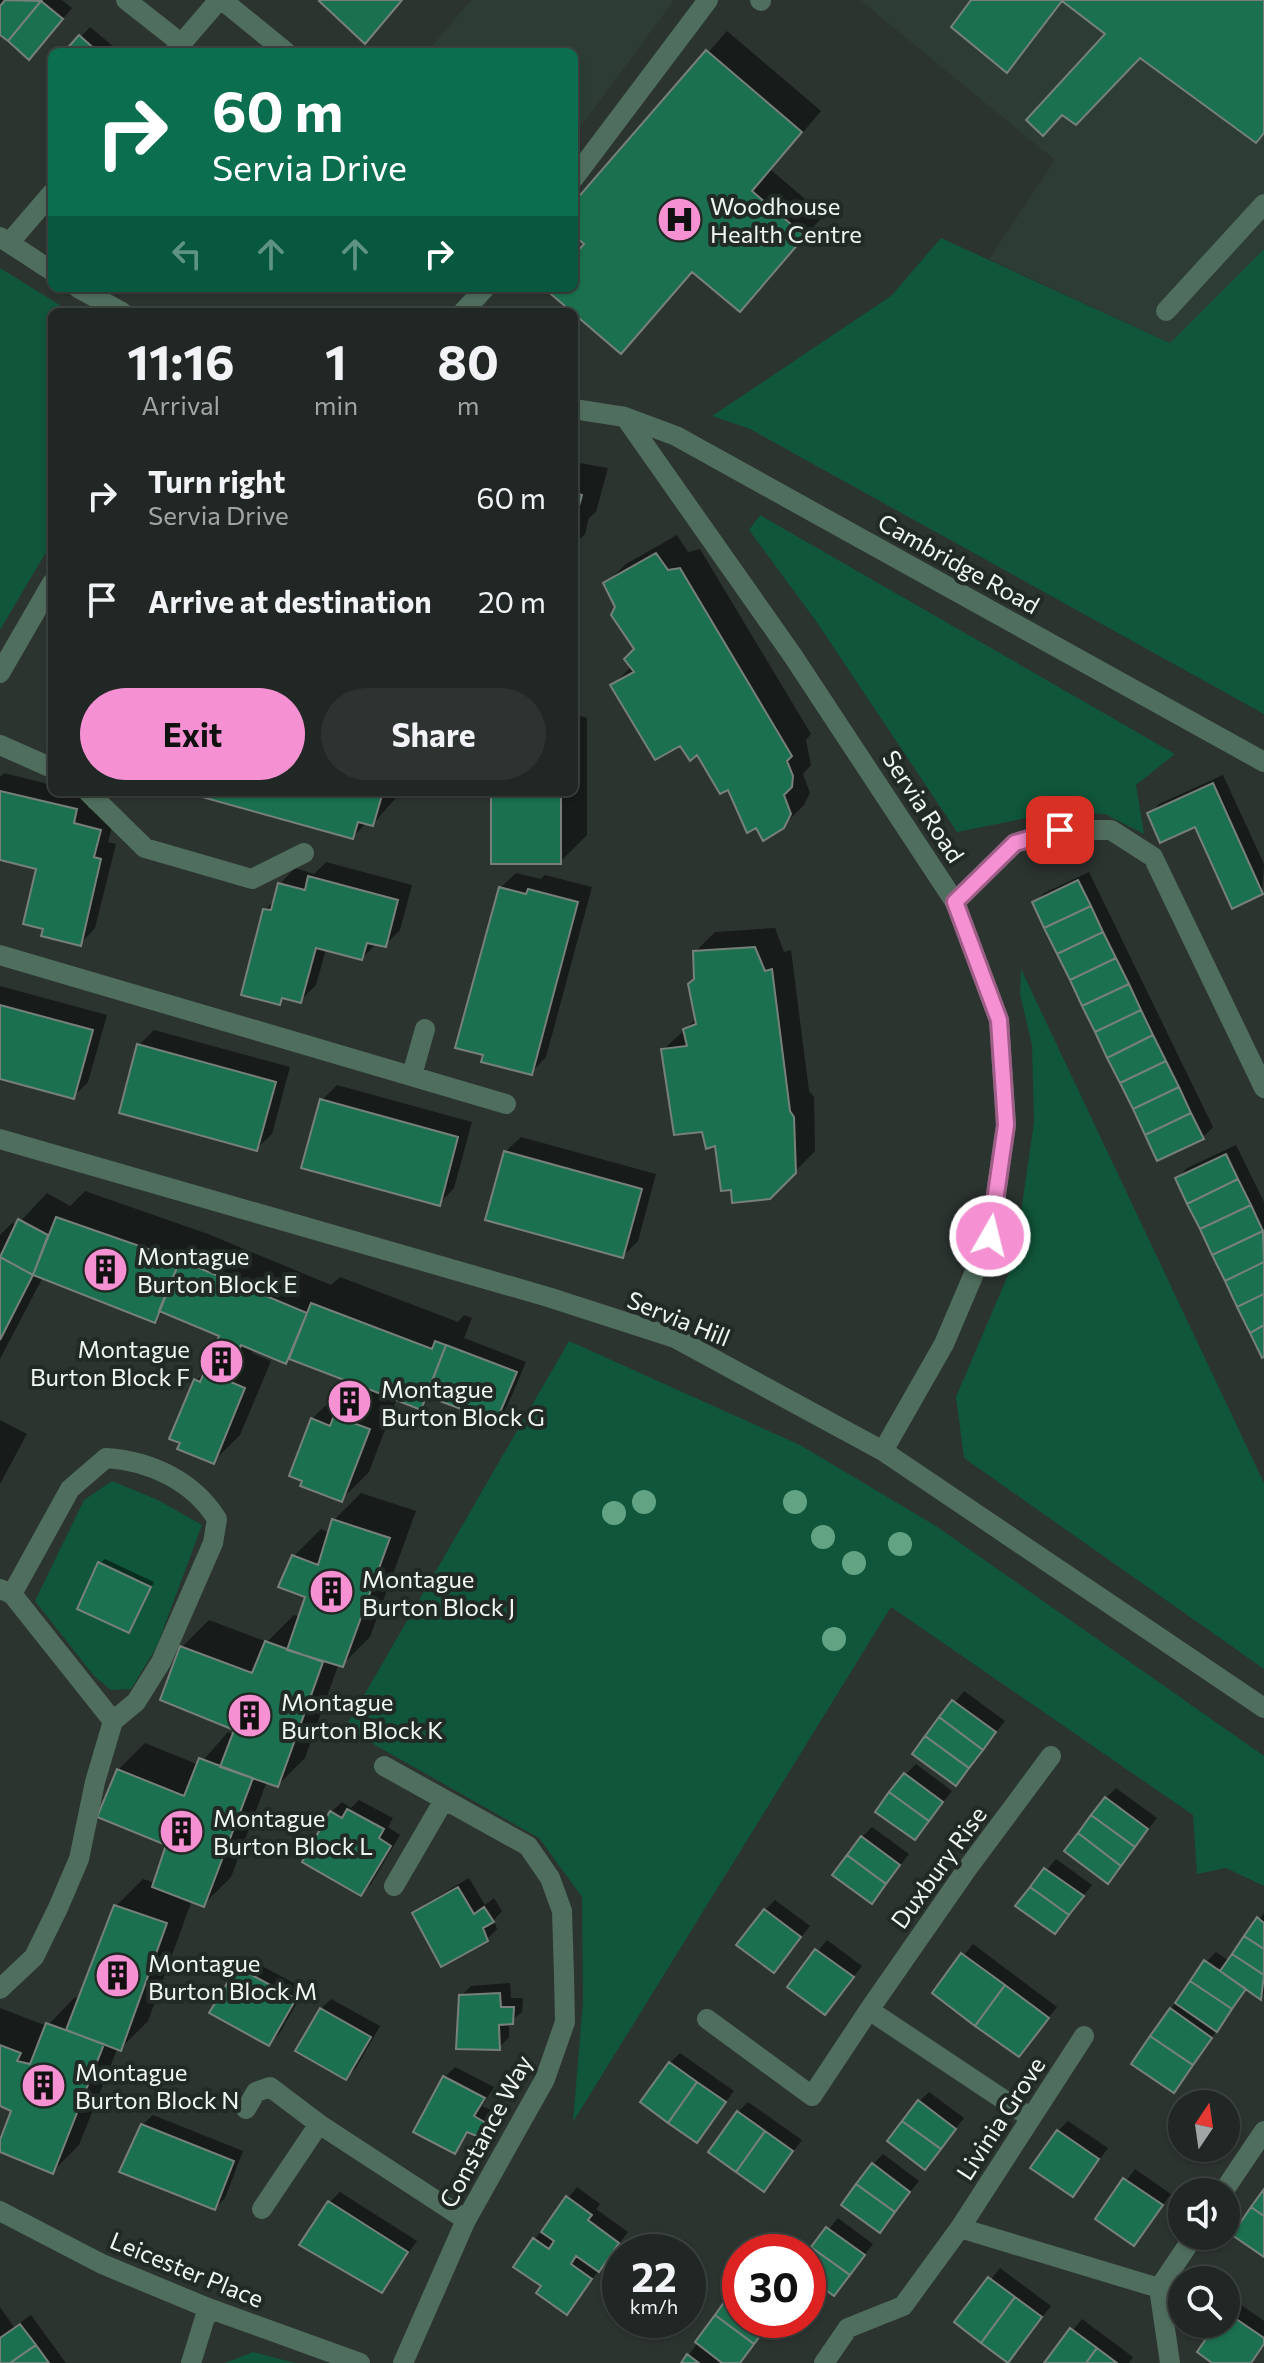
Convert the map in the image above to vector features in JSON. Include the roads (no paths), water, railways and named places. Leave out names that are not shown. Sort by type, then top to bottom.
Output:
[{"type":"street","points":[[126,0],[178,48],[221,0],[281,48]]},
{"type":"street","points":[[578,173],[708,0]]},
{"type":"street","points":[[48,197],[4,240],[48,268]]},
{"type":"street","points":[[1166,311],[1264,204]]},
{"type":"street","points":[[85,292],[115,308]]},
{"type":"street","points":[[467,308],[481,292]]},
{"type":"street","name":"Cambridge Road","points":[[578,410],[625,417],[676,436],[1264,762]]},
{"type":"street","name":"Servia Road","points":[[625,417],[793,656],[955,902],[999,1020],[1006,1125],[990,1236],[944,1344],[883,1451]]},
{"type":"street","points":[[0,673],[48,590]]},
{"type":"street","points":[[0,745],[48,766]]},
{"type":"street","points":[[93,796],[145,848],[252,879],[304,853]]},
{"type":"street","points":[[955,902],[1015,843],[1060,830],[1111,830],[1153,857],[1264,1088]]},
{"type":"street","points":[[0,955],[506,1104]]},
{"type":"street","points":[[412,1075],[425,1029]]},
{"type":"street","name":"Servia Hill","points":[[0,1139],[548,1297],[675,1338],[883,1451],[1264,1708]]},
{"type":"street","points":[[0,1989],[34,1957],[58,1908],[79,1859],[95,1782],[113,1721],[136,1702],[161,1662],[213,1543],[217,1519],[201,1495],[135,1460],[106,1458],[70,1489],[6,1591],[113,1721]]},
{"type":"street","name":"Duxbury Rise","points":[[707,2019],[812,2096],[869,2010],[1051,1756]]},
{"type":"street","name":"Constance Way","points":[[384,1766],[528,1846],[550,1878],[562,1911],[565,2022],[545,2079],[466,2220],[403,2363]]},
{"type":"street","points":[[394,1886],[444,1800]]},
{"type":"street","points":[[869,2010],[1031,2118]]},
{"type":"street","name":"Livinia Grove","points":[[824,2363],[848,2328],[903,2306],[960,2228],[1084,2036]]},
{"type":"street","points":[[246,2109],[256,2092],[270,2087],[319,2124],[466,2220]]},
{"type":"street","points":[[262,2209],[319,2124]]},
{"type":"street","points":[[1232,2178],[1264,2131]]},
{"type":"street","name":"Leicester Place","points":[[0,2211],[102,2264],[208,2308],[360,2363]]},
{"type":"street","points":[[960,2228],[1159,2288]]},
{"type":"street","points":[[1170,2363],[1159,2288],[1185,2250]]},
{"type":"street","points":[[191,2363],[208,2308]]},
{"type":"place","name":"Woodhouse Health Centre","points":[[679,219]]},
{"type":"place","name":"Montague Burton Block E","points":[[106,1269]]},
{"type":"place","name":"Montague Burton Block F","points":[[221,1362]]},
{"type":"place","name":"Montague Burton Block G","points":[[350,1402]]},
{"type":"place","name":"Montague Burton Block J","points":[[331,1592]]},
{"type":"place","name":"Montague Burton Block K","points":[[250,1715]]},
{"type":"place","name":"Montague Burton Block L","points":[[182,1831]]},
{"type":"place","name":"Montague Burton Block M","points":[[117,1976]]},
{"type":"place","name":"Montague Burton Block N","points":[[44,2085]]}]
